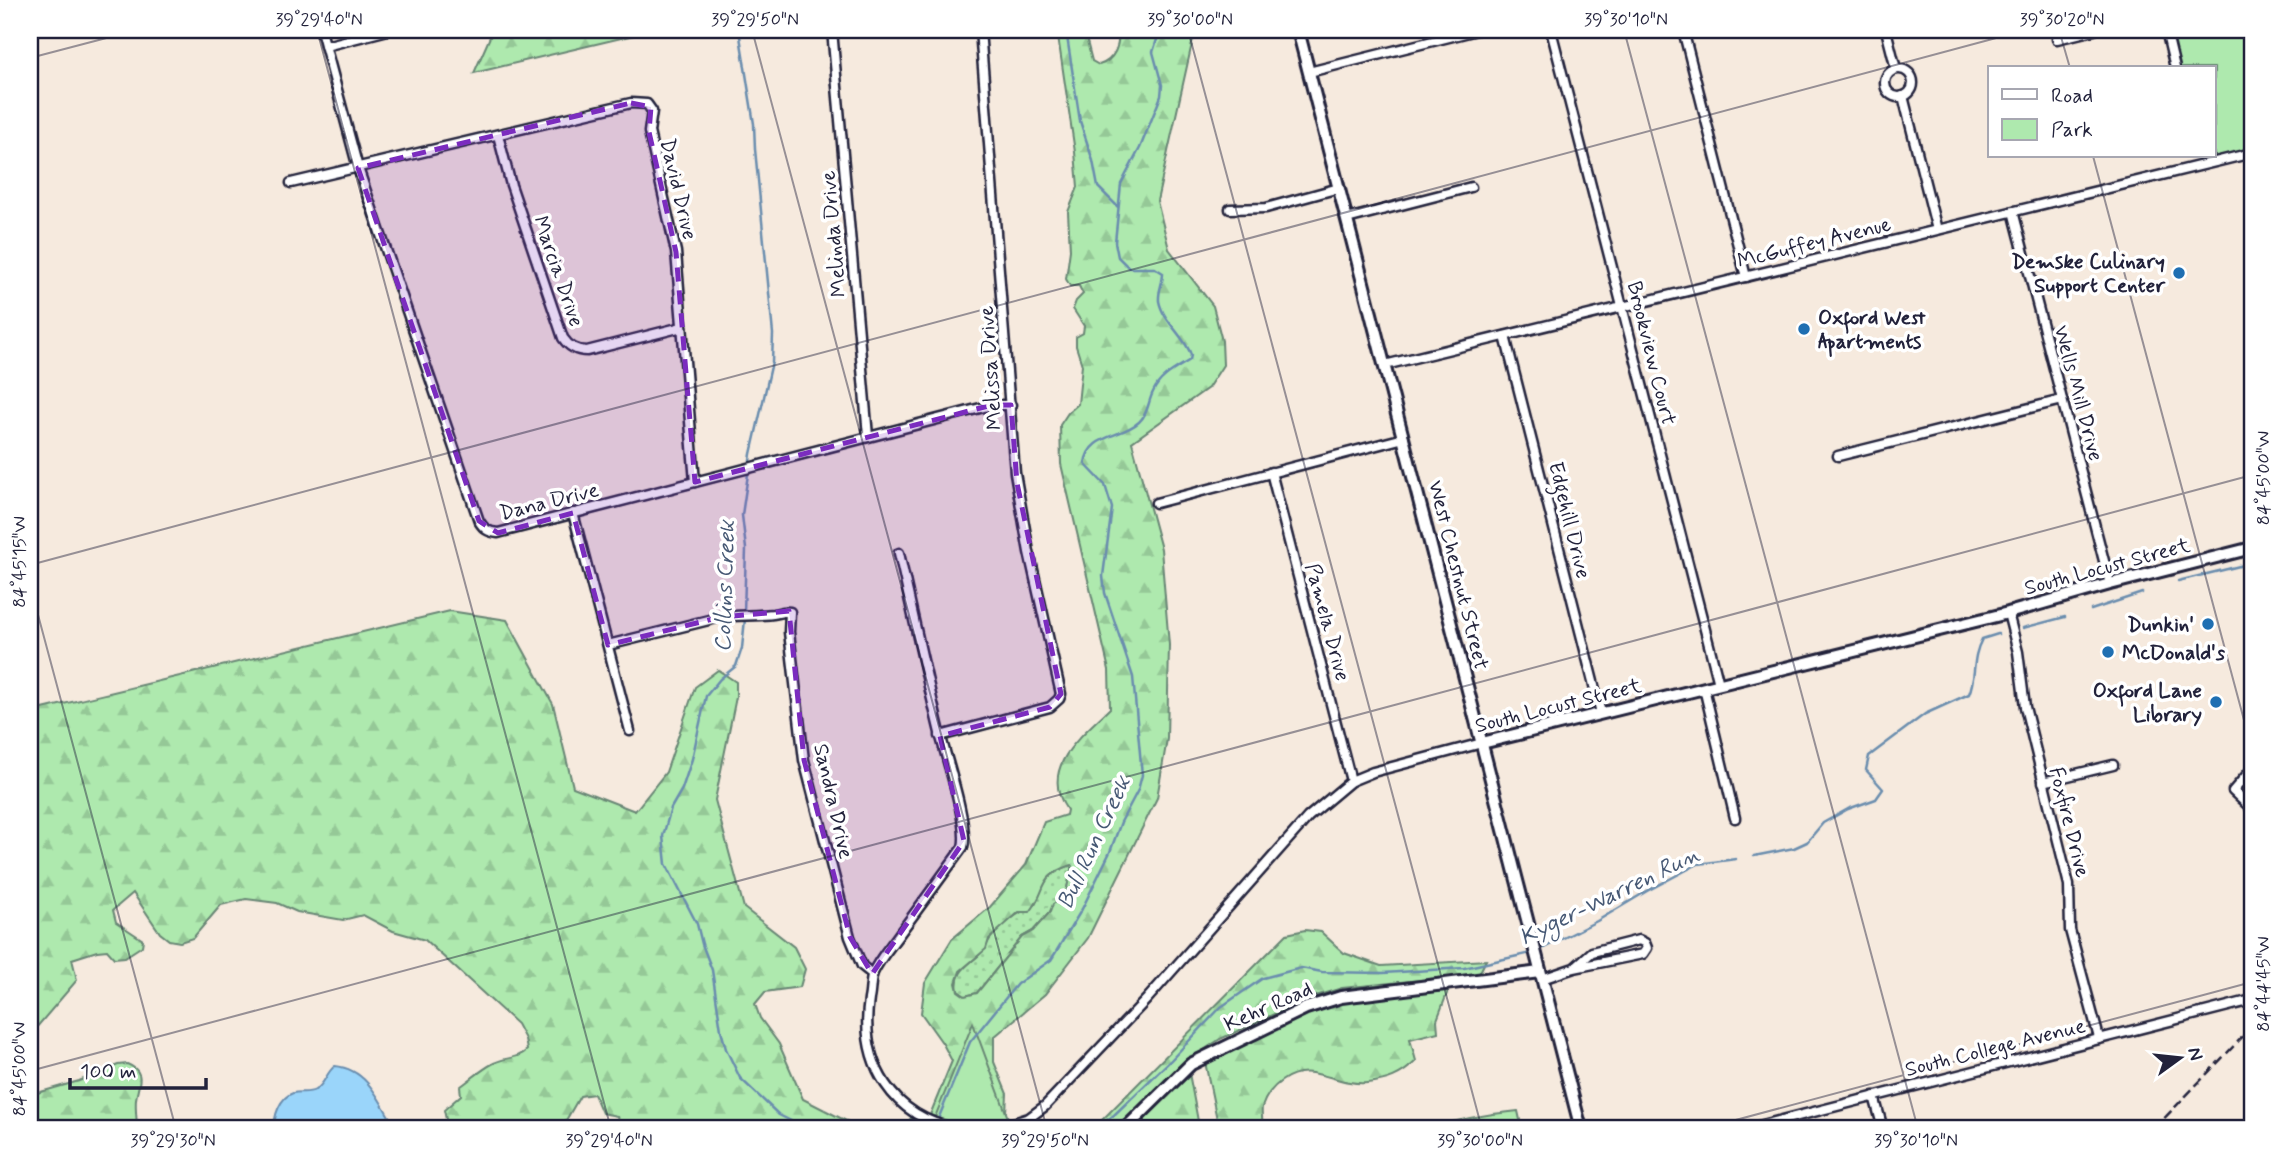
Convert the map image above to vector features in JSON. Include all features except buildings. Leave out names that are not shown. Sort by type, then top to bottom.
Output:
[{"type":"street","name":"Dana Drive","points":[[321,30],[358,168],[479,521],[484,528],[498,533],[992,405],[1011,405]]},
{"type":"street","points":[[325,46],[388,30]]},
{"type":"street","name":"Melinda Drive","points":[[832,30],[868,436]]},
{"type":"street","name":"Melissa Drive","points":[[940,736],[1050,707],[1059,699],[1060,687],[1029,552],[1017,483],[980,30]]},
{"type":"street","name":"West Chestnut Street","points":[[1298,30],[1581,1129]]},
{"type":"street","points":[[1309,72],[1477,30]]},
{"type":"street","name":"Brookview Court","points":[[1551,30],[1719,684]]},
{"type":"street","points":[[1683,30],[1746,276]]},
{"type":"street","points":[[1886,30],[1896,69]]},
{"type":"street","points":[[2057,39],[2094,30]]},
{"type":"street","points":[[2166,30],[2175,66]]},
{"type":"street","points":[[1896,69],[1905,70],[1912,78],[1912,87],[1903,96],[1893,95],[1885,85],[1887,75],[1896,69]]},
{"type":"street","points":[[1903,96],[1937,230]]},
{"type":"street","name":"David Drive","points":[[291,184],[631,103],[640,102],[651,107],[649,132],[676,252],[695,482]]},
{"type":"street","name":"Marcia Drive","points":[[498,135],[511,185],[566,343],[576,350],[587,351],[682,327]]},
{"type":"street","name":"McGuffey Avenue","points":[[1385,365],[2252,153]]},
{"type":"street","points":[[2198,158],[2200,166]]},
{"type":"street","points":[[1347,219],[1471,187]]},
{"type":"street","points":[[1230,209],[1266,208],[1339,188]]},
{"type":"street","name":"Wells Mill Drive","points":[[2013,211],[2110,584]]},
{"type":"street","name":"Edgehill Drive","points":[[1505,335],[1601,713]]},
{"type":"street","points":[[1838,456],[2062,400]]},
{"type":"street","points":[[1156,503],[1404,438]]},
{"type":"street","name":"Pamela Drive","points":[[1271,472],[1351,781]]},
{"type":"street","points":[[573,513],[630,731]]},
{"type":"street","name":"South Locust Street","points":[[995,1129],[1029,1118],[1062,1089],[1188,954],[1308,817],[1351,781],[1482,743],[2008,613],[2252,548]]},
{"type":"street","points":[[899,553],[963,825],[964,841],[872,974],[867,1038],[882,1079],[895,1097],[916,1114],[957,1129]]},
{"type":"street","name":"Sandra Drive","points":[[608,645],[739,614],[788,611],[791,615],[789,632],[804,760],[850,937],[862,966],[872,974]]},
{"type":"street","name":"Foxfire Drive","points":[[2008,613],[2018,652],[2025,707],[2069,885],[2070,930],[2098,1038]]},
{"type":"street","points":[[1704,688],[1735,818]]},
{"type":"street","points":[[2043,782],[2112,765]]},
{"type":"street","points":[[2252,769],[2233,791],[2252,809]]},
{"type":"street","points":[[1541,976],[1643,954],[1646,951],[1645,943],[1639,940],[1592,952],[1574,968]]},
{"type":"street","name":"Kehr Road","points":[[1125,1129],[1191,1064],[1306,1008],[1341,997],[1541,976]]},
{"type":"street","name":"South College Avenue","points":[[1747,1129],[2252,1000]]},
{"type":"street","points":[[1874,1096],[1883,1129]]},
{"type":"highlighted area","points":[[631,103],[651,107],[649,132],[676,252],[695,482],[992,405],[1011,405],[1017,483],[1061,694],[1050,707],[940,736],[964,841],[872,974],[850,937],[804,760],[789,611],[721,617],[608,645],[573,513],[498,533],[479,521],[358,168]]},
{"type":"green space","points":[[493,30],[655,30],[474,73]]},
{"type":"green space","points":[[1057,30],[1084,30],[1092,61],[1099,65],[1113,56],[1118,30],[1195,30],[1157,201],[1169,249],[1213,306],[1222,341],[1223,365],[1208,388],[1132,442],[1161,549],[1169,645],[1167,739],[1157,798],[1088,938],[1045,994],[994,1037],[994,1062],[1007,1094],[1006,1112],[954,1123],[930,1115],[952,1061],[921,1013],[925,983],[952,939],[990,907],[1026,865],[1044,822],[1066,815],[1067,810],[1059,794],[1060,766],[1076,741],[1110,708],[1109,670],[1061,464],[1060,425],[1078,404],[1082,365],[1076,337],[1083,333],[1084,326],[1073,309],[1083,294],[1079,286],[1070,286],[1066,279],[1070,250],[1068,212],[1078,187]],"holes":[[[1072,865],[1065,897],[1053,904],[1050,912],[1033,931],[1022,937],[977,993],[965,996],[958,991],[956,983],[960,971],[986,949],[989,939],[1019,912],[1030,912],[1053,874]]]},
{"type":"green space","points":[[2166,30],[2252,30],[2252,153],[2200,166],[2198,158],[2216,158],[2216,66],[2175,66]]},
{"type":"green space","points":[[450,611],[507,620],[553,704],[573,787],[635,811],[666,772],[695,687],[718,670],[736,682],[736,697],[715,800],[744,908],[794,947],[805,969],[800,987],[765,992],[755,1004],[760,1018],[779,1044],[803,1099],[862,1129],[620,1129],[617,1116],[602,1113],[594,1094],[580,1096],[561,1129],[448,1129],[444,1110],[461,1095],[460,1087],[490,1065],[527,1050],[517,1024],[425,940],[393,931],[363,915],[343,920],[297,912],[277,903],[246,899],[221,905],[193,938],[180,942],[169,940],[160,933],[133,893],[113,910],[116,922],[143,940],[142,946],[125,957],[114,958],[107,950],[72,959],[77,980],[30,1035],[30,712]]},
{"type":"green space","points":[[1073,864],[1065,897],[1054,904],[1033,931],[1022,937],[977,993],[965,996],[958,991],[958,978],[964,968],[1012,918],[1035,905],[1041,889],[1052,875]]},
{"type":"green space","points":[[1305,930],[1321,932],[1344,953],[1381,966],[1486,960],[1479,974],[1342,988],[1309,998],[1220,1039],[1180,1066],[1130,1120],[1118,1129],[1093,1129],[1287,934]]},
{"type":"green space","points":[[1448,991],[1437,1020],[1438,1032],[1410,1039],[1416,1061],[1399,1074],[1381,1081],[1360,1083],[1312,1073],[1296,1074],[1281,1081],[1265,1099],[1262,1107],[1263,1129],[1219,1129],[1205,1062],[1281,1024],[1329,1006],[1403,994]]},
{"type":"green space","points":[[973,1023],[1012,1129],[903,1129],[911,1118],[931,1127]]},
{"type":"green space","points":[[127,1064],[139,1075],[137,1129],[30,1129],[30,1095]]},
{"type":"green space","points":[[1189,1073],[1198,1121],[1185,1122],[1175,1129],[1135,1129]]},
{"type":"green space","points":[[1518,1111],[1522,1129],[1428,1129],[1473,1117]]},
{"type":"water","points":[[335,1066],[357,1074],[373,1089],[396,1129],[275,1129],[276,1113],[284,1099],[293,1093],[315,1090]]},
{"type":"waterway","name":"Collins Creek","points":[[739,30],[754,124],[773,334],[772,362],[751,454],[742,515],[746,549],[744,612]]},
{"type":"waterway","name":"Bull Run Creek","points":[[1066,30],[1080,121],[1098,187],[1118,207]]},
{"type":"waterway","name":"Bull Run Creek","points":[[934,1129],[970,1042],[1017,984],[1051,960],[1082,909],[1138,790],[1142,775],[1133,677],[1105,593],[1103,576],[1112,508],[1105,485],[1085,464],[1092,447],[1139,422],[1160,382],[1190,360],[1191,355],[1161,309],[1159,297],[1163,273],[1155,268],[1129,268],[1118,257],[1115,242],[1121,184],[1140,148],[1161,96],[1162,85],[1153,52],[1160,30]]},
{"type":"waterway","name":"Kyger-Warren Run","points":[[2178,581],[2252,563]]},
{"type":"waterway","name":"Kyger-Warren Run","points":[[2091,610],[2142,593]]},
{"type":"waterway","name":"Kyger-Warren Run","points":[[2023,628],[2065,617]]},
{"type":"waterway","name":"Collins Creek","points":[[745,619],[742,648],[736,666],[720,679],[706,696],[692,759],[682,789],[671,808],[663,836],[666,864],[697,924],[712,970],[726,1049],[740,1078],[779,1115],[799,1125],[820,1123],[844,1129]]},
{"type":"waterway","name":"Kyger-Warren Run","points":[[1754,856],[1794,848],[1807,842],[1823,823],[1848,809],[1876,799],[1883,789],[1866,770],[1869,756],[1925,714],[1969,694],[1976,653],[1982,639],[1998,634]]},
{"type":"waterway","name":"Kyger-Warren Run","points":[[1538,951],[1698,864],[1736,859]]},
{"type":"waterway","name":"Kyger-Warren Run","points":[[1096,1129],[1170,1061],[1221,1007],[1263,978],[1301,968],[1322,972],[1383,973],[1464,968],[1531,953]]},
{"type":"railway","points":[[2154,1129],[2252,1027]]},
{"type":"place","name":"Demske Culinary Support Center","points":[[2179,273]]},
{"type":"place","name":"Oxford West Apartments","points":[[1804,329]]},
{"type":"place","name":"Dunkin'","points":[[2208,624]]},
{"type":"place","name":"McDonald's","points":[[2108,652]]},
{"type":"place","name":"Oxford Lane Library","points":[[2216,702]]}]
